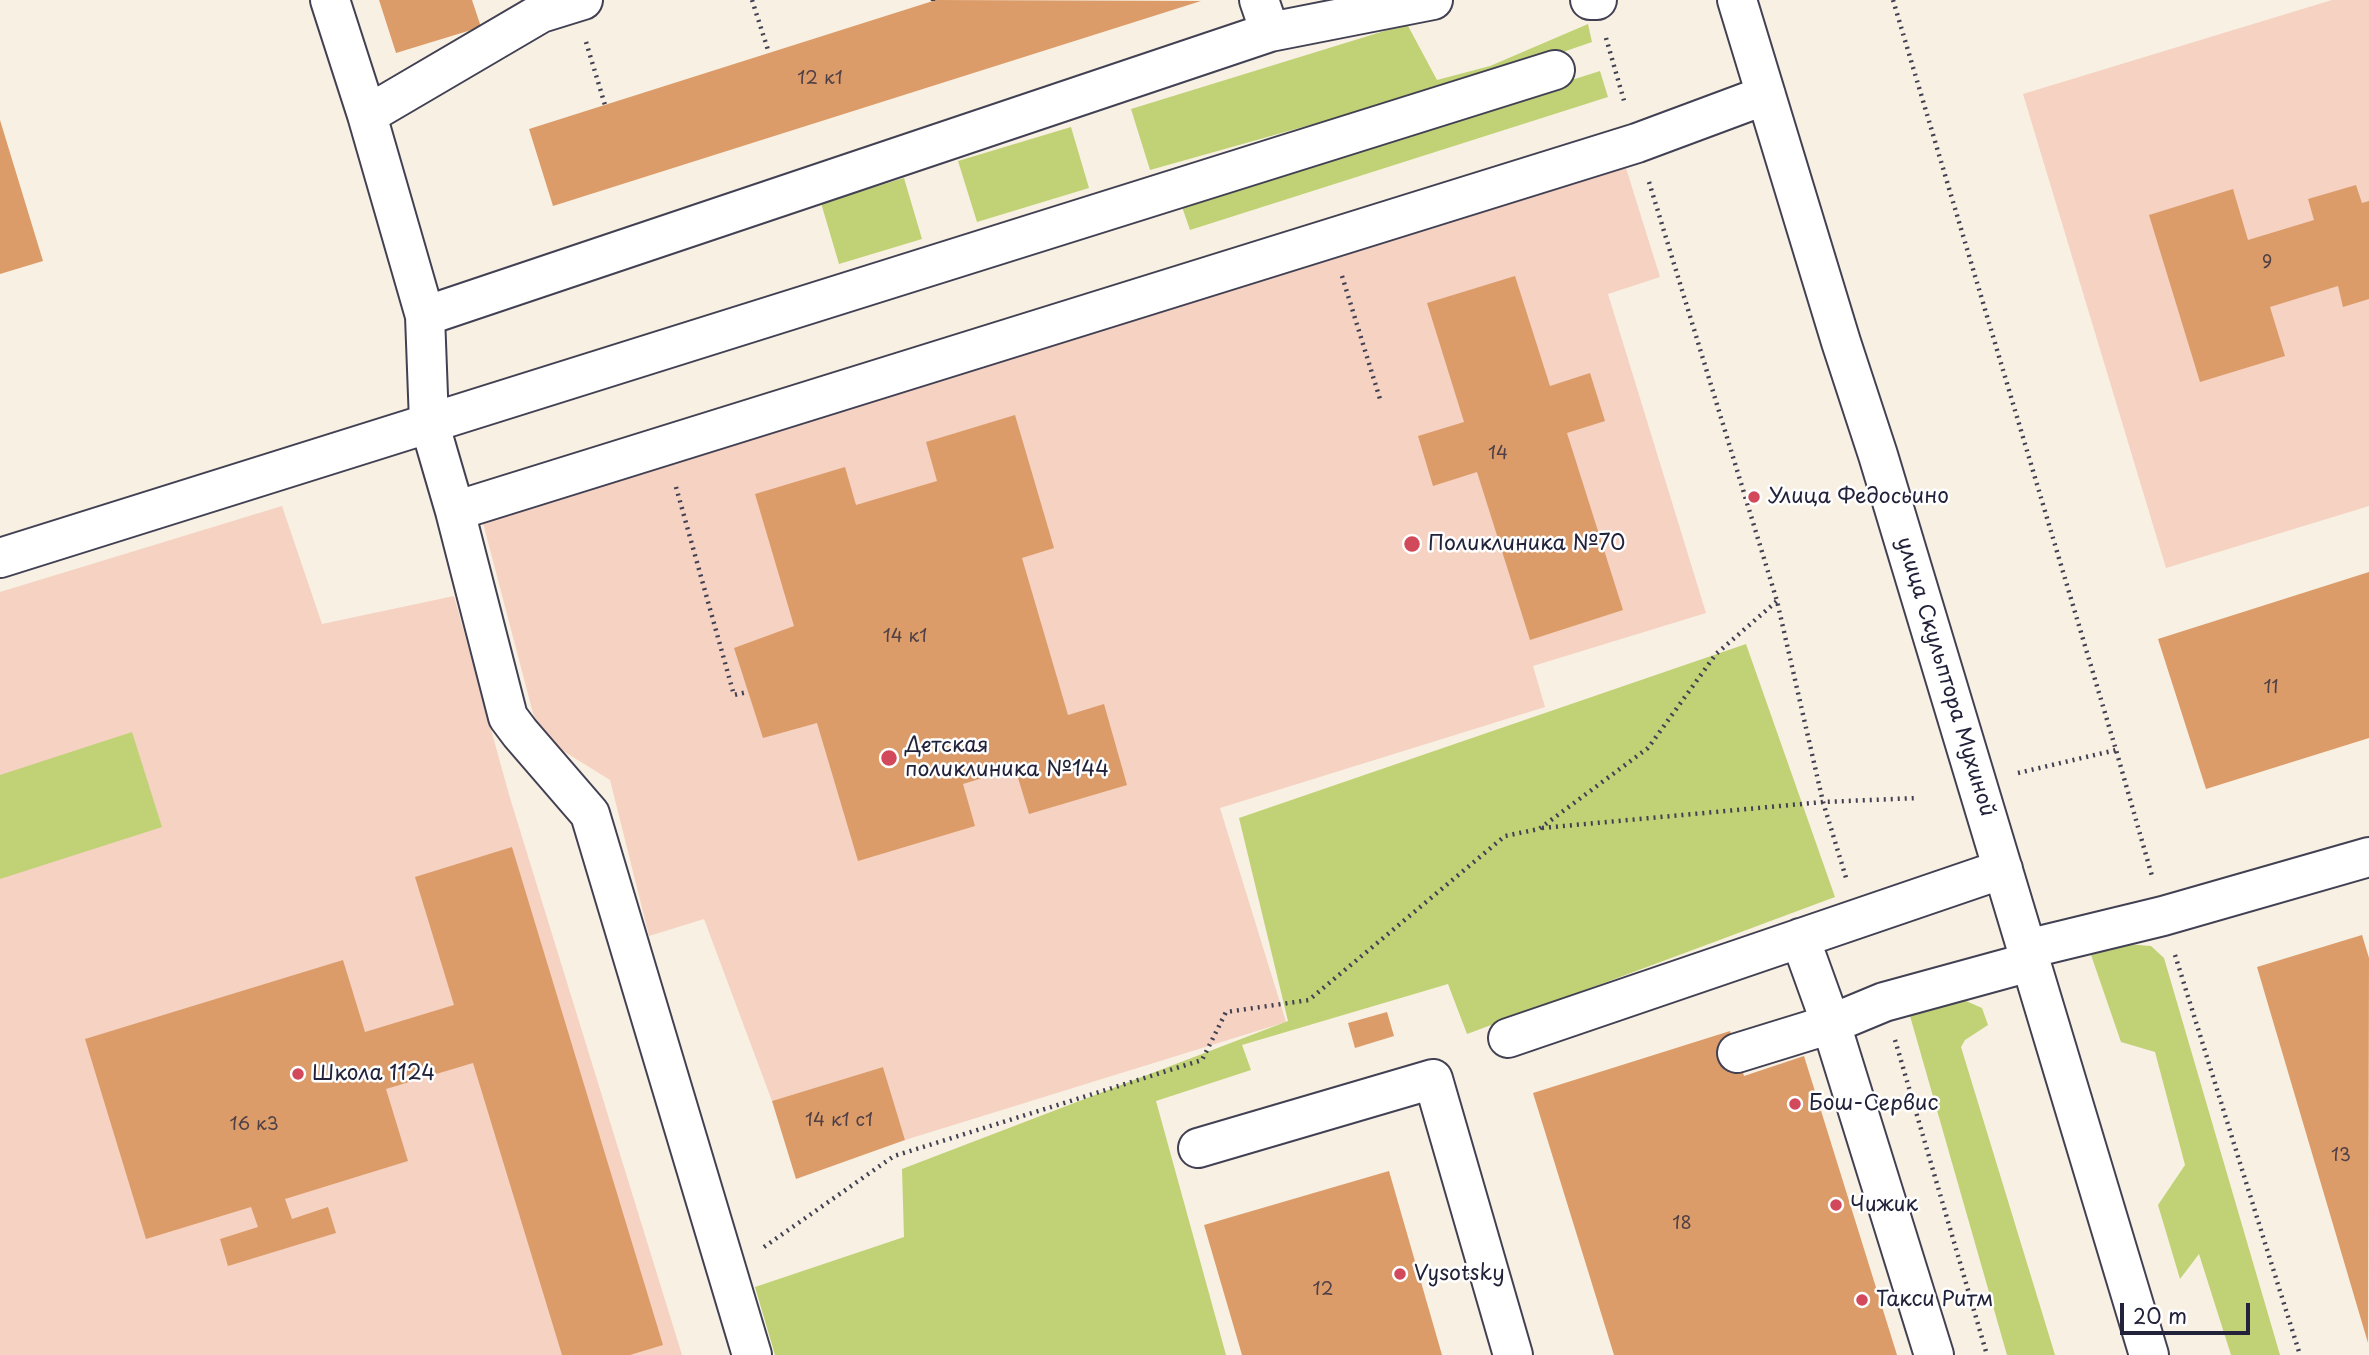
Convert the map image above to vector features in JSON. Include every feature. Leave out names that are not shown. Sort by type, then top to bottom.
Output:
[{"type":"street","points":[[330,0],[368,115],[425,316],[429,422],[508,717],[590,814],[752,1355]]},
{"type":"street","points":[[425,316],[1265,16],[1433,0]]},
{"type":"street","name":"улица Скульптора Мухиной","points":[[1737,0],[2003,869],[2148,1355]]},
{"type":"street","points":[[368,115],[541,13],[578,1]]},
{"type":"street","points":[[0,558],[1555,70]]},
{"type":"street","points":[[455,511],[1637,143],[1766,95]]},
{"type":"street","points":[[1737,1053],[1831,1024],[1884,1002],[2028,955],[2369,857]]},
{"type":"street","points":[[1508,1038],[2003,869]]},
{"type":"street","points":[[1800,938],[1831,1024],[1934,1355]]},
{"type":"street","points":[[1198,1147],[1433,1079],[1513,1355]]},
{"type":"path","points":[[752,0],[769,53]]},
{"type":"path","points":[[1594,0],[1777,601],[1823,802],[1859,919]]},
{"type":"path","points":[[1893,0],[2163,916],[2300,1355]]},
{"type":"path","points":[[578,1],[605,105]]},
{"type":"path","points":[[1330,239],[1380,399]]},
{"type":"path","points":[[664,446],[734,695],[747,692]]},
{"type":"path","points":[[1539,828],[1648,748],[1716,654],[1777,601]]},
{"type":"path","points":[[2018,773],[2116,750]]},
{"type":"path","points":[[727,1272],[894,1156],[1202,1060],[1226,1012],[1309,1000],[1504,836],[1539,828],[1823,802],[1918,798]]},
{"type":"path","points":[[1884,1002],[1987,1355]]},
{"type":"shaded area","points":[[2332,0],[2369,0],[2369,506],[2166,568],[2023,94]]},
{"type":"shaded area","name":"Детская поликлиника №144","points":[[1626,168],[1660,277],[1608,294],[1706,613],[1533,666],[1545,707],[1220,808],[1286,1022],[905,1140],[883,1067],[772,1101],[704,919],[649,936],[610,780],[539,736],[483,523]]},
{"type":"shaded area","name":"Школа 1124","points":[[282,506],[322,624],[454,596],[510,798],[682,1355],[0,1355],[0,592]]},
{"type":"green space","points":[[1407,24],[1437,80],[1490,66],[1588,24],[1592,42],[1482,80],[1374,107],[1150,170],[1131,109]]},
{"type":"green space","points":[[1600,71],[1608,97],[1190,230],[1181,204]]},
{"type":"green space","points":[[1071,127],[1089,188],[977,222],[958,161]]},
{"type":"green space","points":[[904,178],[922,239],[839,264],[821,203]]},
{"type":"green space","points":[[1746,644],[1835,897],[1467,1034],[1448,984],[1242,1045],[1251,1070],[1156,1101],[1226,1355],[775,1355],[755,1287],[904,1237],[902,1169],[1288,1021],[1239,818]]},
{"type":"green space","points":[[132,732],[162,827],[0,879],[0,775]]},
{"type":"green space","points":[[2125,944],[2151,946],[2164,958],[2280,1355],[2231,1355],[2199,1254],[2180,1279],[2158,1205],[2185,1165],[2155,1052],[2121,1042],[2090,952]]},
{"type":"green space","points":[[1950,994],[1982,1008],[1988,1025],[1965,1040],[1961,1047],[2055,1355],[2007,1355],[1908,1009]]},
{"type":"building","points":[[379,0],[472,0],[481,27],[396,53]]},
{"type":"building","points":[[936,0],[1201,1],[553,206],[529,129]]},
{"type":"building","points":[[0,120],[43,261],[0,274]]},
{"type":"building","points":[[2356,185],[2362,203],[2369,201],[2369,299],[2343,307],[2338,286],[2270,307],[2285,356],[2200,382],[2149,215],[2233,189],[2248,240],[2314,220],[2308,199]]},
{"type":"building","points":[[1515,276],[1550,386],[1590,373],[1605,421],[1567,433],[1623,610],[1530,640],[1477,472],[1433,486],[1418,436],[1464,422],[1427,303]]},
{"type":"building","points":[[1015,415],[1054,548],[1022,558],[1068,715],[1104,704],[1127,785],[1029,814],[1015,768],[963,784],[975,826],[858,861],[817,723],[763,738],[734,648],[794,626],[755,494],[845,467],[856,505],[937,481],[926,442]]},
{"type":"building","points":[[2369,572],[2369,738],[2206,789],[2158,639]]},
{"type":"building","points":[[512,847],[663,1345],[630,1355],[562,1355],[473,1063],[386,1089],[408,1161],[285,1199],[292,1219],[328,1207],[336,1233],[228,1266],[220,1239],[258,1227],[251,1207],[146,1239],[85,1039],[343,960],[365,1032],[454,1005],[415,877]]},
{"type":"building","points":[[2362,935],[2369,958],[2368,1343],[2257,967]]},
{"type":"building","points":[[1387,1012],[1394,1036],[1355,1048],[1348,1023]]},
{"type":"building","points":[[1730,1031],[1744,1076],[1804,1056],[1897,1355],[1614,1355],[1533,1093]]},
{"type":"building","points":[[883,1067],[905,1140],[796,1179],[772,1101]]},
{"type":"building","points":[[1389,1171],[1442,1355],[1242,1355],[1204,1225]]},
{"type":"place","name":"Улица Федосьино","points":[[1754,497]]},
{"type":"place","name":"Поликлиника №70","points":[[1412,544]]},
{"type":"place","name":"Детская поликлиника №144","points":[[889,758]]},
{"type":"place","name":"Школа 1124","points":[[298,1074]]},
{"type":"place","name":"Бош-Сервис","points":[[1795,1104]]},
{"type":"place","name":"Чижик","points":[[1836,1205]]},
{"type":"place","name":"Vysotsky","points":[[1400,1274]]},
{"type":"place","name":"Такси Ритм","points":[[1862,1300]]}]
